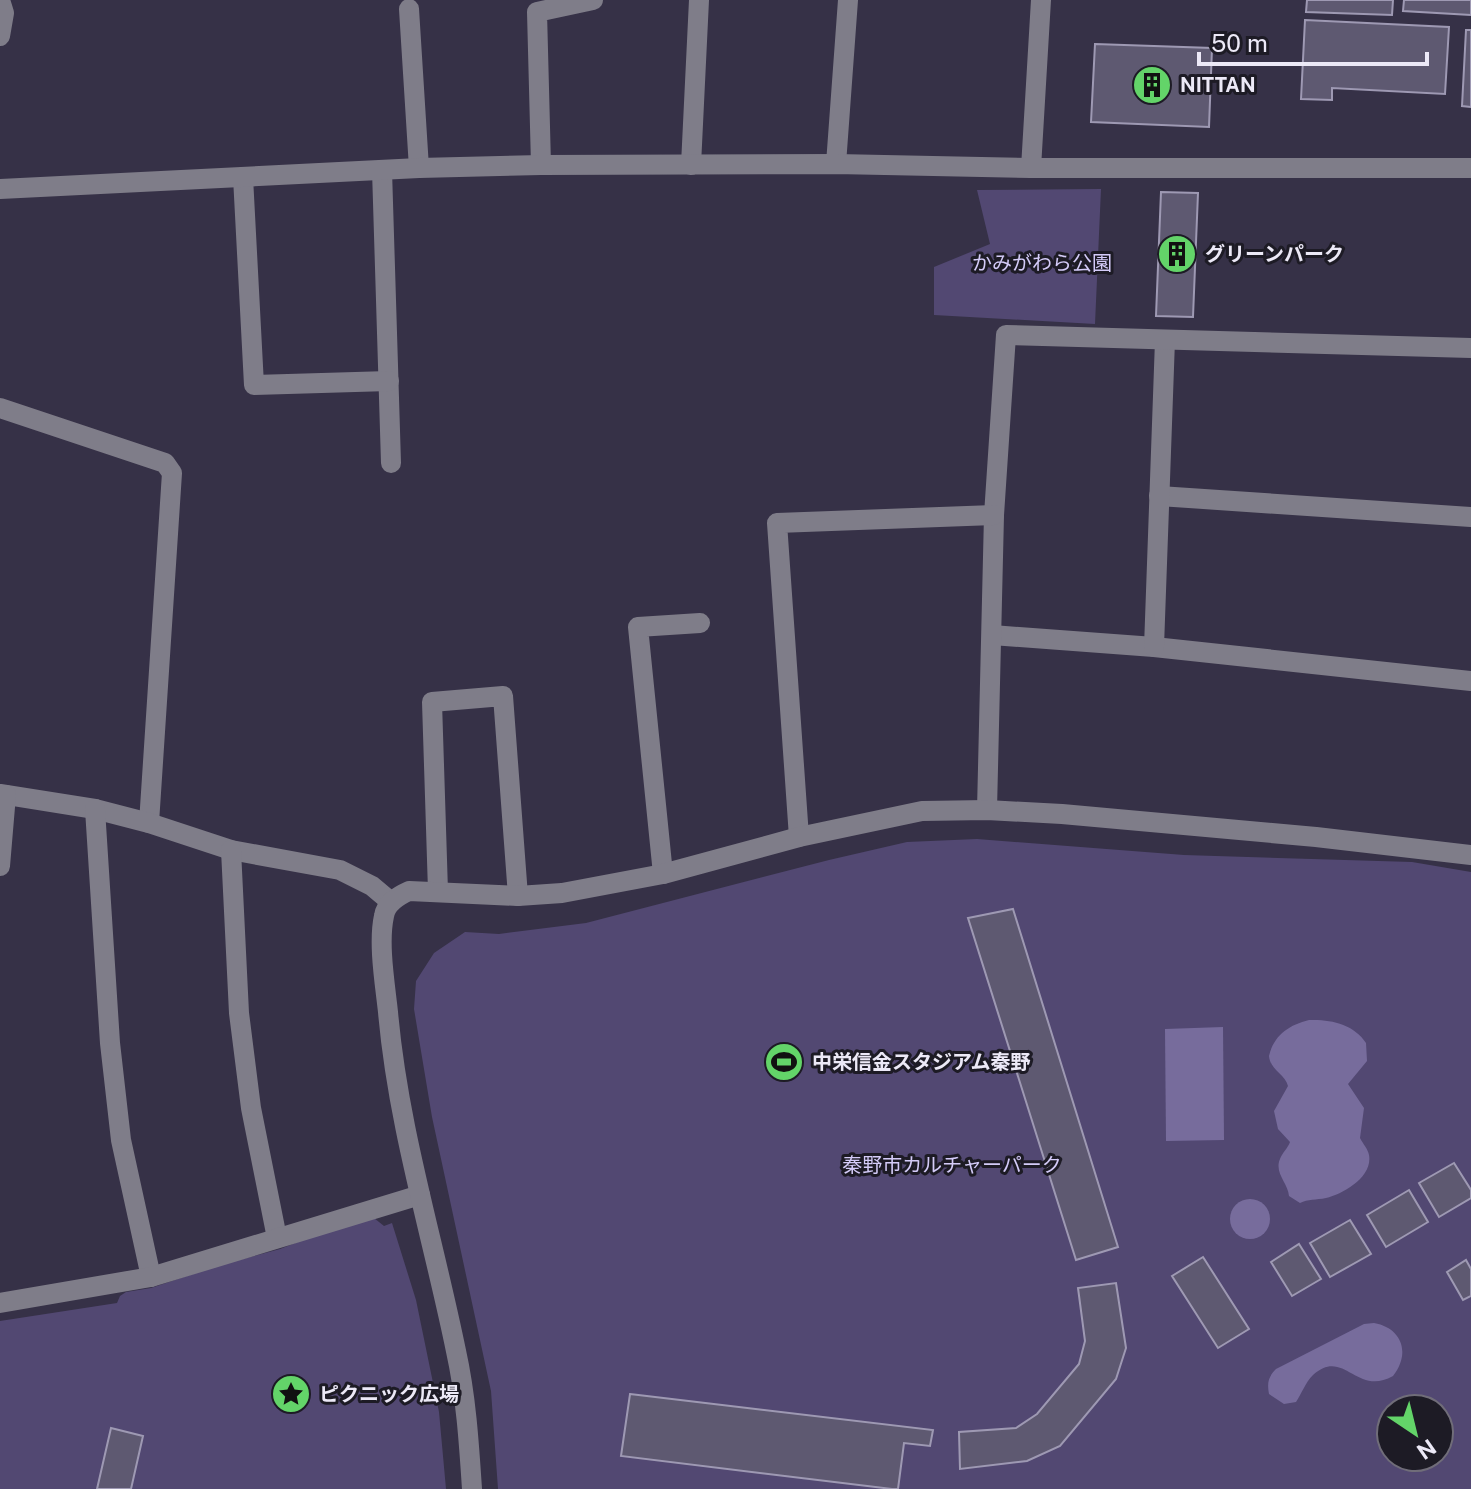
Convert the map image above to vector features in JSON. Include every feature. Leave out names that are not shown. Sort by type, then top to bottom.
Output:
[{"type":"street","points":[[0,0],[4,13],[0,36]]},
{"type":"street","points":[[541,165],[537,12],[593,0]]},
{"type":"street","points":[[691,165],[699,0]]},
{"type":"street","points":[[836,164],[848,0]]},
{"type":"street","points":[[1031,168],[1041,0]]},
{"type":"street","points":[[409,9],[419,168]]},
{"type":"street","points":[[0,189],[419,168],[541,165],[1471,168]]},
{"type":"street","points":[[382,170],[391,463]]},
{"type":"street","points":[[243,177],[254,385],[389,381]]},
{"type":"street","points":[[987,810],[994,515],[1006,335],[1471,348]]},
{"type":"street","points":[[1154,647],[1165,340]]},
{"type":"street","points":[[0,408],[165,463],[172,473],[149,823]]},
{"type":"street","points":[[1159,496],[1471,517]]},
{"type":"street","points":[[799,837],[777,523],[994,515]]},
{"type":"street","points":[[663,874],[638,627],[700,623]]},
{"type":"street","points":[[992,635],[1154,647],[1471,681]]},
{"type":"street","points":[[438,891],[432,702],[503,696],[518,896]]},
{"type":"street","points":[[0,866],[3,794],[95,809],[231,850],[340,870],[372,886],[391,902]]},
{"type":"street","points":[[95,809],[111,1057],[121,1140],[151,1277]]},
{"type":"street","points":[[472,1489],[466,1410],[457,1353],[420,1195],[391,1044],[382,933],[384,915],[391,902],[409,891],[518,896],[562,893],[663,874],[799,837],[922,811],[987,810],[1316,837],[1471,855]]},
{"type":"street","points":[[231,850],[241,1026],[251,1108],[277,1238]]},
{"type":"street","points":[[0,1303],[151,1277],[420,1195]]},
{"type":"green space","name":"かみがわら公園","points":[[1101,189],[1095,324],[934,315],[934,267],[990,244],[977,190]]},
{"type":"green space","name":"秦野市カルチャーパーク","points":[[977,839],[1184,855],[1412,862],[1471,872],[1471,1489],[498,1489],[491,1391],[432,1117],[414,1009],[416,981],[434,953],[465,932],[499,934],[586,923],[907,842]]},
{"type":"green space","points":[[374,1218],[384,1226],[392,1223],[416,1300],[439,1412],[446,1489],[0,1489],[0,1321],[117,1303],[126,1292],[151,1288],[280,1249],[344,1224]]},
{"type":"shaded area","points":[[1309,1020],[1341,1024],[1355,1031],[1366,1043],[1367,1061],[1348,1084],[1364,1108],[1360,1138],[1368,1153],[1369,1163],[1362,1177],[1340,1193],[1300,1203],[1289,1196],[1279,1169],[1281,1157],[1290,1142],[1278,1129],[1274,1111],[1288,1086],[1269,1056],[1283,1032]]},
{"type":"shaded area","points":[[1223,1027],[1224,1140],[1166,1141],[1165,1029]]},
{"type":"shaded area","points":[[1250,1199],[1264,1205],[1270,1219],[1264,1233],[1250,1239],[1236,1233],[1230,1219],[1236,1205]]},
{"type":"shaded area","points":[[1374,1323],[1391,1330],[1401,1343],[1402,1359],[1393,1376],[1369,1381],[1333,1366],[1313,1375],[1296,1402],[1284,1404],[1269,1394],[1269,1380],[1276,1369],[1364,1324]]},
{"type":"building","points":[[1307,0],[1393,0],[1392,15],[1306,12]]},
{"type":"building","points":[[1404,0],[1471,0],[1471,15],[1403,11]]},
{"type":"building","points":[[1305,20],[1449,27],[1445,94],[1332,88],[1332,100],[1301,99]]},
{"type":"building","points":[[1466,30],[1471,30],[1471,107],[1462,106]]},
{"type":"building","name":"NITTAN","points":[[1095,44],[1212,48],[1209,127],[1091,122]]},
{"type":"building","name":"グリーンパーク","points":[[1161,192],[1198,193],[1193,317],[1156,316]]},
{"type":"building","points":[[1013,909],[1118,1247],[1076,1260],[968,918]]},
{"type":"building","points":[[1454,1163],[1471,1190],[1471,1198],[1439,1217],[1419,1183]]},
{"type":"building","points":[[1409,1190],[1428,1222],[1386,1247],[1367,1215]]},
{"type":"building","points":[[1350,1220],[1371,1254],[1330,1277],[1310,1243]]},
{"type":"building","points":[[1299,1244],[1321,1279],[1292,1296],[1271,1262]]},
{"type":"building","points":[[1203,1257],[1249,1329],[1218,1348],[1172,1276]]},
{"type":"building","points":[[1466,1260],[1471,1269],[1471,1296],[1463,1300],[1447,1272]]},
{"type":"building","points":[[1116,1283],[1126,1348],[1116,1379],[1060,1446],[1027,1461],[960,1469],[959,1432],[1016,1428],[1037,1414],[1079,1364],[1085,1341],[1078,1288]]},
{"type":"building","points":[[630,1394],[933,1430],[930,1446],[904,1443],[898,1489],[892,1489],[621,1456]]},
{"type":"building","points":[[111,1428],[143,1436],[131,1489],[97,1489]]},
{"type":"place","name":"NITTAN","points":[[1152,85]]},
{"type":"place","name":"グリーンパーク","points":[[1177,254]]},
{"type":"place","name":"中栄信金スタジアム秦野","points":[[784,1062]]},
{"type":"place","name":"ピクニック広場","points":[[291,1394]]}]
